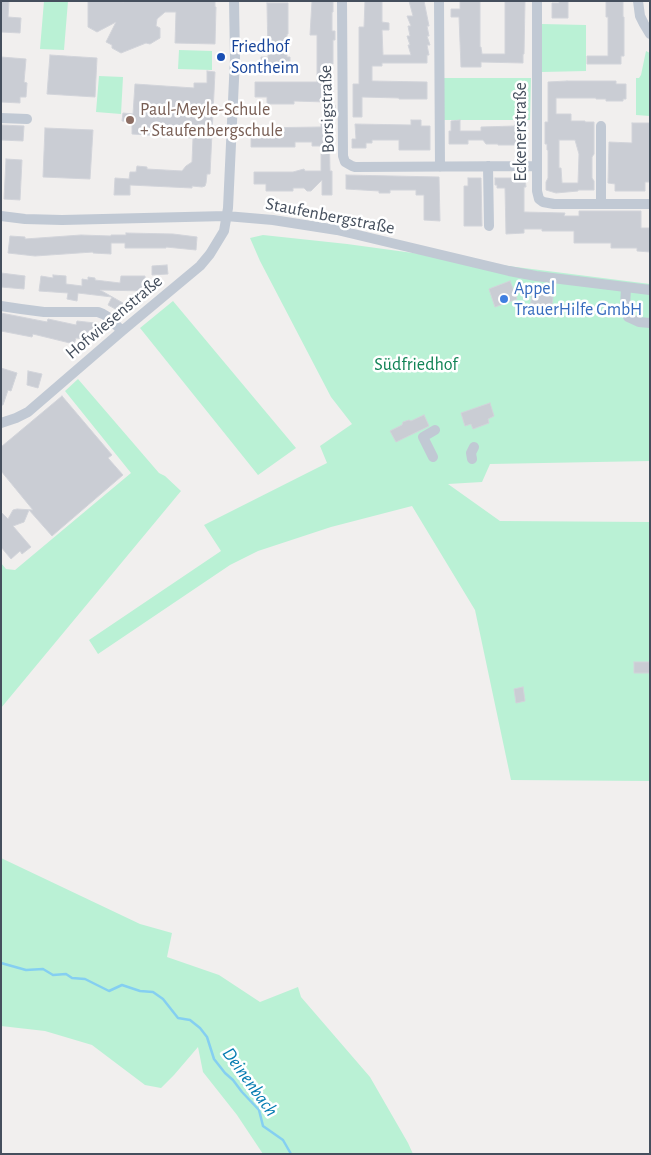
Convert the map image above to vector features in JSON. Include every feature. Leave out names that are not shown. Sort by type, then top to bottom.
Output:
[{"type":"street","name":"Hofwiesenstraße","points":[[1,423],[28,412],[200,266],[224,231],[228,208],[236,58],[234,1]]},
{"type":"street","name":"Borsigstraße","points":[[342,1],[342,120],[343,159],[346,163],[352,166],[537,166]]},
{"type":"street","points":[[439,1],[440,167]]},
{"type":"street","name":"Eckenerstraße","points":[[537,1],[537,166],[539,199],[543,202],[554,204],[650,204]]},
{"type":"street","points":[[638,1],[640,16],[650,34]]},
{"type":"street","points":[[1,118],[27,120]]},
{"type":"street","points":[[601,126],[601,204]]},
{"type":"street","points":[[488,166],[489,226]]},
{"type":"street","name":"Staufenbergstraße","points":[[2,219],[62,220],[226,216],[273,220],[337,230],[518,273],[650,290]]},
{"type":"street","points":[[626,287],[625,308],[628,317],[639,322],[650,323]]},
{"type":"street","points":[[1,306],[44,312],[98,312],[108,317],[122,331]]},
{"type":"street","points":[[432,457],[423,437],[435,430]]},
{"type":"street","points":[[472,459],[471,453],[474,447]]},
{"type":"green space","points":[[44,1],[68,1],[64,50],[40,49]]},
{"type":"green space","points":[[542,24],[586,25],[586,71],[542,72]]},
{"type":"green space","points":[[179,50],[212,51],[212,70],[178,69]]},
{"type":"green space","points":[[646,51],[650,53],[650,116],[636,115],[636,78],[639,78],[641,75]]},
{"type":"green space","points":[[99,76],[123,77],[121,114],[96,112]]},
{"type":"green space","points":[[444,78],[531,78],[530,120],[444,120]]},
{"type":"green space","name":"Südfriedhof","points":[[263,235],[347,244],[650,284],[650,461],[490,464],[482,482],[448,484],[500,521],[650,522],[650,781],[511,780],[475,610],[412,506],[331,527],[258,551],[230,565],[98,654],[89,640],[221,551],[204,525],[327,463],[320,446],[352,424],[331,397],[260,261],[250,238]]},
{"type":"green space","points":[[173,301],[296,448],[258,475],[140,328]]},
{"type":"green space","points":[[78,379],[159,473],[181,491],[1,708],[1,563],[6,569],[15,570],[131,473],[65,391]]},
{"type":"green space","points":[[1,858],[140,924],[172,933],[167,957],[219,975],[260,1002],[298,987],[301,997],[370,1077],[413,1154],[263,1154],[237,1115],[203,1072],[198,1047],[161,1088],[145,1085],[92,1045],[45,1031],[1,1026]]},
{"type":"building","points":[[1,1],[9,1],[8,17],[21,18],[20,33],[1,32]]},
{"type":"building","points":[[88,1],[215,1],[215,44],[175,43],[176,12],[165,12],[157,19],[156,26],[160,28],[160,38],[150,44],[146,43],[121,53],[106,42],[116,22],[97,32],[88,27]]},
{"type":"building","points":[[312,1],[333,1],[332,31],[335,31],[335,40],[333,40],[333,64],[329,64],[329,82],[333,82],[335,114],[326,113],[326,102],[294,101],[294,104],[270,104],[267,103],[267,97],[255,97],[255,82],[317,82],[317,35],[310,35]]},
{"type":"building","points":[[365,1],[382,1],[382,22],[389,23],[389,30],[382,30],[383,55],[411,55],[407,36],[410,36],[408,26],[411,26],[407,16],[413,16],[409,1],[424,1],[429,26],[427,26],[429,36],[427,36],[430,45],[427,45],[429,55],[427,55],[427,63],[382,63],[382,66],[372,66],[372,81],[427,82],[427,99],[362,97],[362,117],[353,117],[353,84],[359,84],[359,27],[364,27]]},
{"type":"building","points":[[460,1],[480,1],[480,47],[482,54],[505,54],[505,1],[525,1],[523,63],[481,62],[481,67],[461,67],[459,17],[451,17],[451,9],[460,9]]},
{"type":"building","points":[[559,1],[568,1],[568,18],[552,18],[552,3],[559,3]]},
{"type":"building","points":[[606,1],[623,1],[624,56],[621,56],[621,64],[587,64],[587,56],[608,56]]},
{"type":"building","points":[[267,3],[288,3],[287,57],[290,57],[290,66],[261,66],[261,57],[268,57]]},
{"type":"building","points":[[50,55],[97,58],[95,97],[47,94]]},
{"type":"building","points":[[1,57],[26,59],[24,82],[27,83],[26,97],[20,97],[20,103],[1,102]]},
{"type":"building","points":[[207,71],[215,72],[210,174],[207,174],[205,186],[192,186],[192,188],[130,185],[130,195],[114,195],[115,178],[129,179],[130,172],[136,172],[137,166],[147,167],[147,169],[182,171],[192,162],[193,138],[132,134],[132,122],[122,121],[123,113],[133,114],[135,84],[194,88],[194,83],[207,83]]},
{"type":"building","points":[[616,81],[616,84],[626,84],[626,99],[623,99],[623,101],[606,101],[606,99],[596,98],[556,98],[556,114],[571,114],[571,121],[594,122],[592,178],[594,190],[556,193],[546,190],[548,150],[547,144],[545,144],[545,122],[548,122],[548,82]],"holes":[[[559,140],[575,140],[579,154],[578,183],[562,183],[561,168],[559,168]]]},
{"type":"building","points":[[411,120],[421,120],[421,126],[430,126],[430,150],[399,150],[399,140],[372,140],[372,143],[366,143],[366,148],[352,148],[352,139],[356,139],[355,124],[411,125]]},
{"type":"building","points":[[460,120],[460,131],[481,131],[481,127],[515,126],[515,121],[524,121],[524,126],[527,126],[527,145],[486,144],[483,140],[468,140],[468,144],[449,144],[451,121]]},
{"type":"building","points":[[321,123],[329,123],[332,195],[322,195],[322,180],[311,191],[307,191],[304,188],[293,188],[293,191],[266,191],[266,184],[254,184],[254,172],[293,172],[304,169],[305,171],[321,171],[321,146],[312,146],[312,142],[295,142],[295,147],[251,147],[251,128],[321,127]]},
{"type":"building","points":[[632,123],[650,123],[650,182],[645,182],[645,191],[615,191],[615,184],[608,183],[609,142],[632,143]]},
{"type":"building","points":[[1,125],[24,126],[23,141],[1,140]]},
{"type":"building","points":[[45,128],[93,130],[90,179],[43,177]]},
{"type":"building","points":[[6,159],[22,160],[20,200],[4,199]]},
{"type":"building","points":[[346,175],[439,177],[440,221],[424,220],[424,195],[416,195],[416,190],[390,190],[390,193],[379,193],[379,191],[346,189]]},
{"type":"building","points":[[468,178],[481,178],[482,226],[464,226],[464,186],[468,186]]},
{"type":"building","points":[[495,178],[525,178],[524,212],[565,213],[564,216],[579,216],[579,211],[641,211],[641,228],[650,228],[650,252],[637,251],[637,248],[611,248],[611,243],[574,243],[574,231],[524,229],[524,233],[506,234],[505,188],[497,188]]},
{"type":"building","points":[[126,233],[173,234],[197,237],[196,250],[166,247],[125,248],[125,243],[111,243],[111,254],[93,252],[35,256],[8,253],[10,236],[25,237],[25,239],[81,235],[111,236],[126,235]]},
{"type":"building","points":[[167,265],[168,274],[152,275],[152,266]]},
{"type":"building","points":[[1,273],[25,276],[24,289],[1,287]]},
{"type":"building","points":[[53,275],[66,276],[66,284],[82,286],[82,279],[88,280],[88,277],[95,278],[95,280],[120,283],[121,276],[145,276],[145,291],[100,290],[123,303],[119,311],[108,305],[112,297],[78,293],[77,301],[67,299],[68,293],[39,291],[41,276],[53,278]]},
{"type":"building","points":[[510,281],[517,299],[495,307],[489,289]]},
{"type":"building","points":[[539,289],[547,290],[547,296],[553,297],[551,311],[530,309],[532,294],[538,295]]},
{"type":"building","points":[[1,313],[47,322],[48,319],[76,325],[77,321],[95,323],[95,327],[99,328],[98,336],[94,336],[93,340],[76,338],[74,344],[33,334],[32,337],[1,331]]},
{"type":"building","points":[[1,368],[17,373],[11,391],[8,390],[3,405],[1,405]]},
{"type":"building","points":[[28,371],[42,374],[38,388],[27,385]]},
{"type":"building","points":[[62,396],[112,455],[108,458],[123,475],[52,536],[29,510],[24,522],[13,526],[31,547],[22,554],[20,551],[11,559],[1,547],[1,512],[8,519],[13,510],[17,509],[33,510],[1,471],[1,447]]},
{"type":"building","points":[[490,403],[494,416],[488,419],[489,423],[473,429],[471,424],[465,426],[461,413]]},
{"type":"building","points":[[424,415],[429,426],[396,442],[390,431],[402,425],[403,422],[411,421]]},
{"type":"building","points":[[634,662],[650,662],[650,673],[634,673]]},
{"type":"building","points":[[523,687],[525,701],[516,703],[514,689]]},
{"type":"waterway","name":"Deinenbach","points":[[1,963],[26,970],[43,969],[53,975],[66,974],[72,978],[85,979],[109,991],[122,985],[140,991],[153,992],[163,999],[178,1018],[190,1020],[200,1028],[207,1037],[214,1059],[259,1110],[263,1126],[283,1140],[291,1154]]},
{"type":"place","name":"Friedhof Sontheim","points":[[221,57]]},
{"type":"place","name":"Paul-Meyle-Schule + Staufenbergschule","points":[[130,120]]},
{"type":"place","name":"Appel TrauerHilfe GmbH","points":[[504,299]]}]
